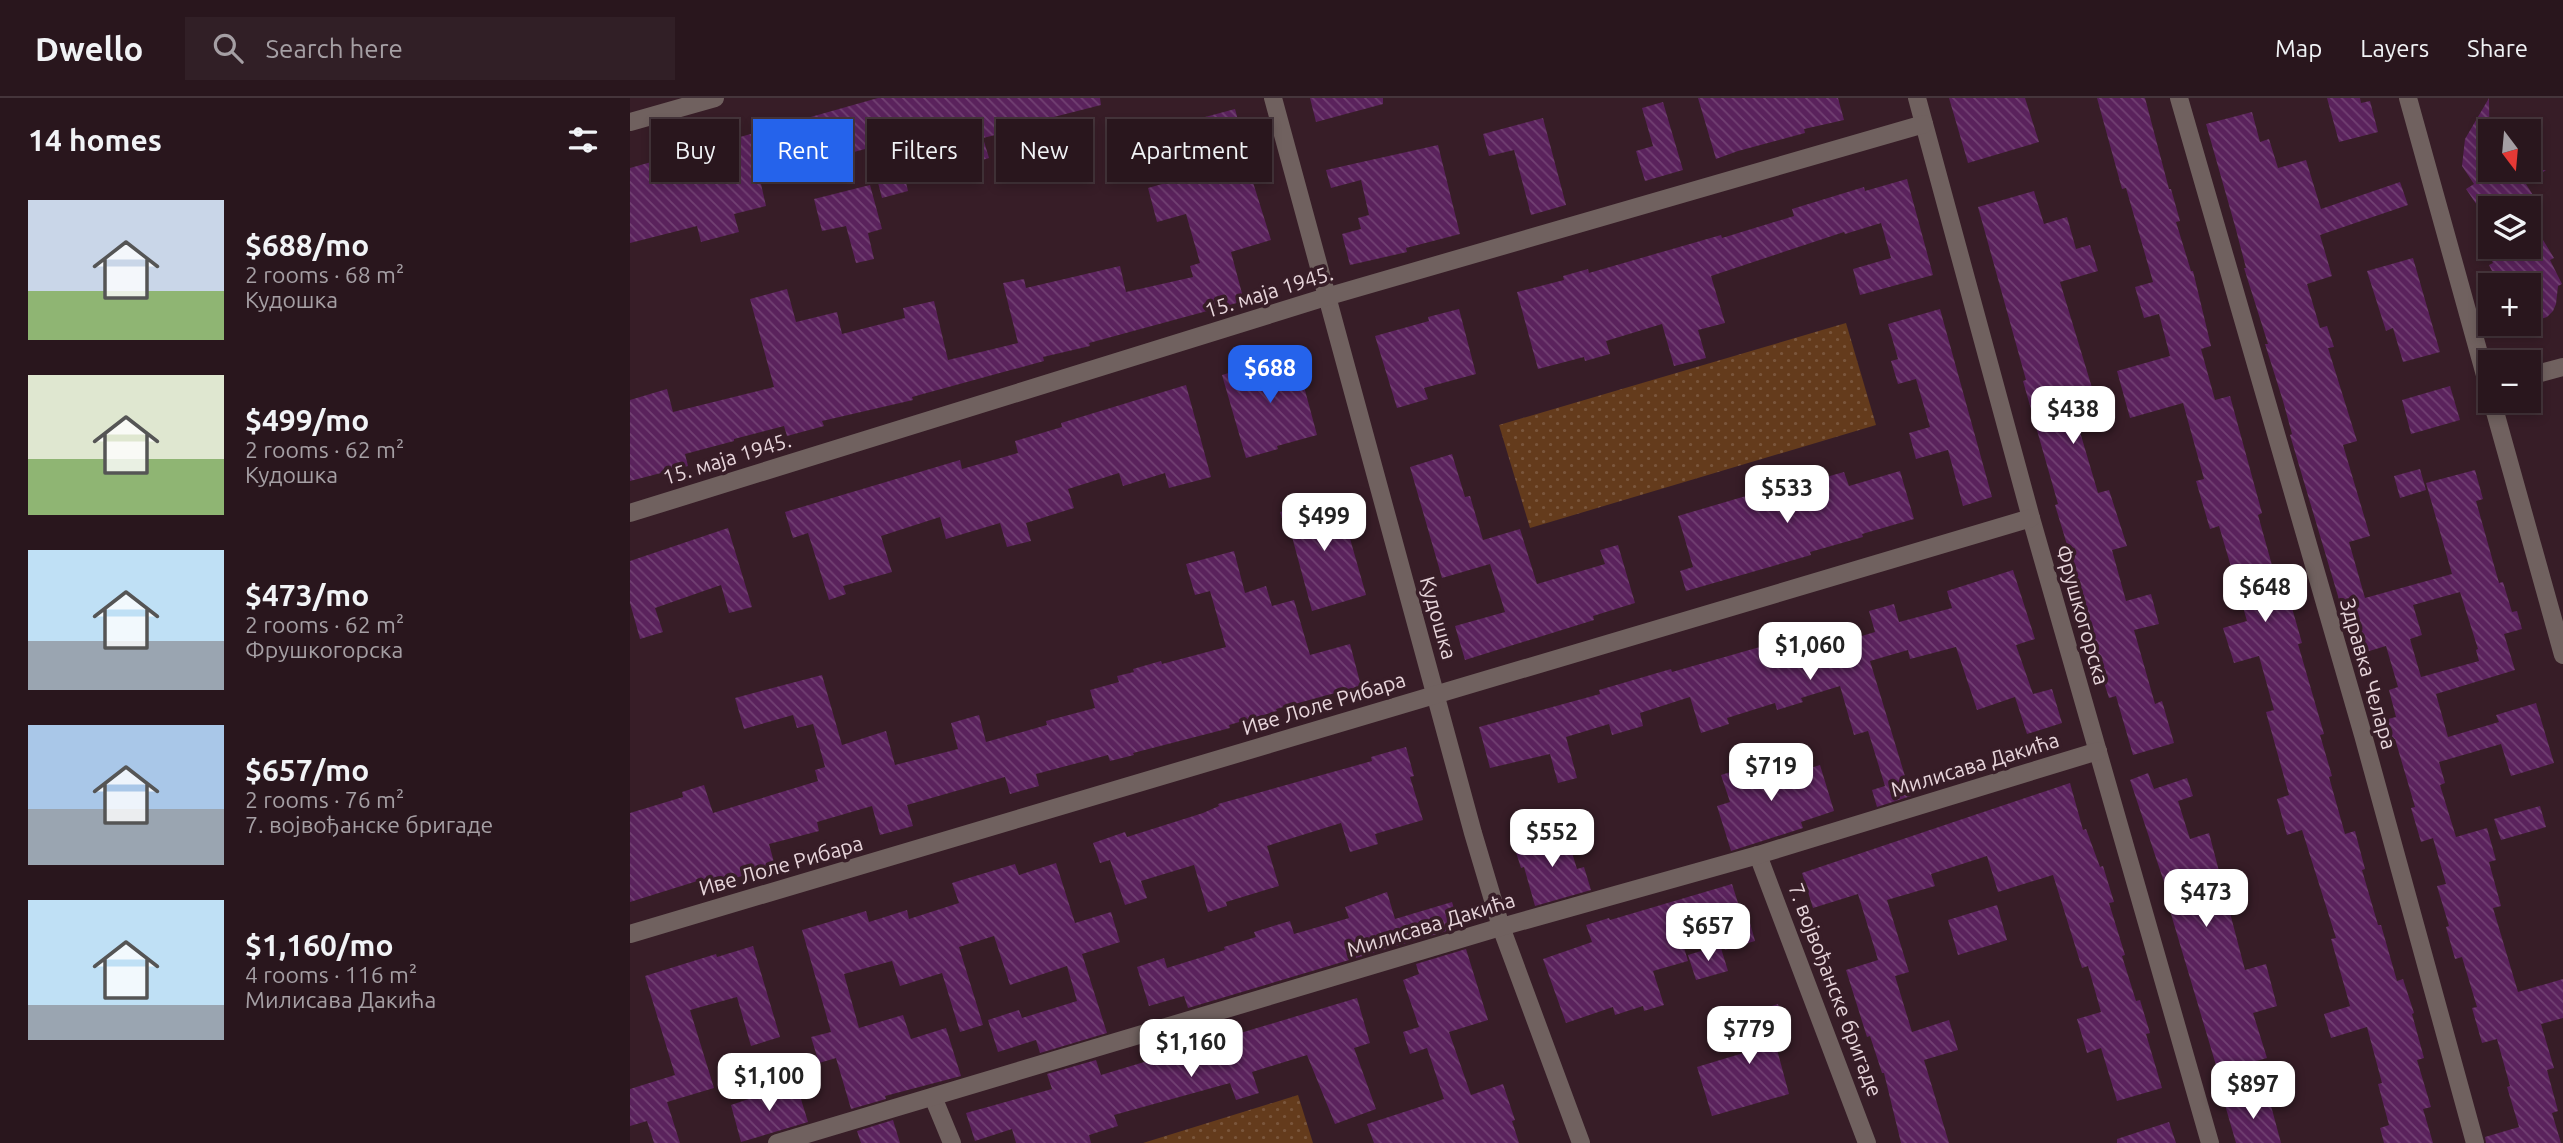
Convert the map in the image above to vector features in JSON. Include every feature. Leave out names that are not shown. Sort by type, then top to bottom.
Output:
[{"type":"street","points":[[630,122],[715,98]]},
{"type":"street","name":"Кудошка","points":[[1273,98],[1473,833],[1502,927],[1581,1143]]},
{"type":"street","name":"Фрушкогорска","points":[[1917,98],[2031,518],[2210,1143]]},
{"type":"street","name":"Здравка Челара","points":[[2179,98],[2363,735],[2475,1143]]},
{"type":"street","points":[[2408,98],[2479,350]]},
{"type":"street","name":"15. маја 1945.","points":[[630,513],[1326,297],[1924,124]]},
{"type":"street","points":[[2541,373],[2563,367]]},
{"type":"street","points":[[2496,413],[2563,655]]},
{"type":"street","name":"Иве Лоле Рибара","points":[[630,934],[2031,518]]},
{"type":"street","name":"Милисава Дакића","points":[[777,1143],[1502,927],[1758,855],[2098,751]]},
{"type":"street","name":"7. војвођанске бригаде","points":[[1758,855],[1867,1143]]},
{"type":"street","points":[[933,1097],[952,1143]]},
{"type":"shaded area","points":[[1846,323],[1876,425],[1530,528],[1499,425]]},
{"type":"shaded area","points":[[1298,1095],[1313,1143],[1143,1143]]},
{"type":"building","points":[[878,98],[1100,98],[1101,105],[1046,119],[996,119],[996,135],[983,138],[989,158],[982,160],[982,119],[867,119],[867,149],[853,152],[853,119],[804,119]]},
{"type":"building","points":[[1310,98],[1383,98],[1383,104],[1316,122]]},
{"type":"building","points":[[1698,98],[1838,98],[1844,120],[1804,129],[1805,133],[1716,159]]},
{"type":"building","points":[[1949,98],[2025,98],[2039,142],[1968,163]]},
{"type":"building","points":[[2097,98],[2145,98],[2180,221],[2176,222],[2193,271],[2211,346],[2201,349],[2215,400],[2230,396],[2262,513],[2258,515],[2273,569],[2278,567],[2302,643],[2298,644],[2324,734],[2320,735],[2345,834],[2355,831],[2365,869],[2362,870],[2378,925],[2381,925],[2397,981],[2403,979],[2414,1013],[2412,1014],[2424,1058],[2417,1060],[2431,1107],[2423,1109],[2433,1143],[2384,1143],[2380,1128],[2389,1125],[2378,1084],[2382,1083],[2367,1027],[2331,1038],[2324,1014],[2350,1006],[2331,939],[2336,938],[2302,830],[2287,835],[2277,799],[2289,795],[2266,712],[2274,710],[2259,656],[2234,663],[2223,628],[2247,621],[2219,526],[2210,529],[2196,481],[2204,479],[2183,403],[2130,418],[2117,371],[2170,356],[2159,314],[2144,318],[2135,287],[2153,282],[2126,188],[2122,189]]},
{"type":"building","points":[[2327,98],[2360,98],[2361,103],[2370,101],[2378,132],[2339,142]]},
{"type":"building","points":[[2489,98],[2489,119],[2478,119],[2478,182],[2529,182],[2526,184],[2534,196],[2478,196],[2478,207],[2466,189],[2474,184],[2462,166],[2465,139]]},
{"type":"building","points":[[1663,102],[1683,170],[1645,181],[1636,151],[1653,146],[1642,108]]},
{"type":"building","points":[[1235,109],[1238,119],[1198,119]]},
{"type":"building","points":[[2252,112],[2260,142],[2269,139],[2278,168],[2306,160],[2321,209],[2400,182],[2408,205],[2320,235],[2332,276],[2307,284],[2320,328],[2327,326],[2334,347],[2328,348],[2357,441],[2343,445],[2370,536],[2349,542],[2365,598],[2452,574],[2426,483],[2475,470],[2483,499],[2476,501],[2499,583],[2503,582],[2512,612],[2517,611],[2522,629],[2504,634],[2515,670],[2436,694],[2448,737],[2499,722],[2496,715],[2536,703],[2554,763],[2511,776],[2501,744],[2439,762],[2445,783],[2440,785],[2456,837],[2487,828],[2496,860],[2489,862],[2501,906],[2493,908],[2518,992],[2563,979],[2563,1018],[2541,1024],[2554,1068],[2547,1070],[2558,1111],[2552,1113],[2561,1143],[2486,1143],[2485,1137],[2519,1127],[2507,1087],[2510,1086],[2497,1039],[2482,1043],[2472,1008],[2477,1007],[2462,957],[2455,959],[2446,927],[2449,926],[2437,886],[2446,884],[2433,838],[2421,842],[2411,808],[2415,807],[2395,739],[2390,740],[2384,720],[2396,717],[2389,690],[2398,687],[2386,646],[2359,654],[2349,623],[2346,623],[2290,435],[2292,434],[2283,401],[2265,344],[2268,344],[2244,268],[2206,124]],"holes":[[[2460,592],[2478,649],[2479,661],[2421,677],[2410,639],[2422,635],[2413,605]]]},
{"type":"building","points":[[1543,118],[1566,205],[1531,215],[1514,150],[1489,156],[1483,134]]},
{"type":"building","points":[[753,133],[753,182],[769,182],[761,184],[766,206],[734,214],[739,232],[701,242],[697,226],[630,243],[630,168],[651,162],[651,182],[739,182],[739,137]]},
{"type":"building","points":[[1438,145],[1460,234],[1406,248],[1407,252],[1350,265],[1342,234],[1361,229],[1358,218],[1369,215],[1361,180],[1331,188],[1326,170]]},
{"type":"building","points":[[1907,179],[1933,275],[1860,295],[1853,269],[1891,258],[1881,223],[1845,234],[1844,232],[1711,276],[1725,323],[1698,330],[1706,358],[1674,366],[1662,324],[1606,341],[1610,354],[1585,361],[1584,357],[1538,369],[1517,292],[1564,280],[1563,276],[1588,269],[1589,273],[1721,235],[1722,238],[1794,216],[1792,209],[1864,187],[1865,191]]},
{"type":"building","points":[[878,182],[906,182],[908,191],[882,198]]},
{"type":"building","points":[[1169,182],[1253,182],[1271,240],[1231,252],[1244,301],[1089,343],[1090,346],[1043,357],[1044,361],[912,397],[913,400],[822,421],[824,426],[787,436],[784,426],[734,439],[685,454],[688,466],[630,481],[630,400],[667,389],[673,412],[774,387],[750,299],[787,289],[796,322],[837,312],[842,334],[905,318],[903,308],[934,301],[948,360],[1018,343],[1003,283],[1024,279],[1026,288],[1120,266],[1126,292],[1193,277],[1190,266],[1200,263],[1186,214],[1157,222],[1148,188]]},
{"type":"building","points":[[870,185],[882,229],[868,233],[874,259],[856,263],[846,226],[822,231],[814,199]]},
{"type":"building","points":[[2034,191],[2044,224],[2067,217],[2076,249],[2090,245],[2098,271],[2060,282],[2093,391],[2083,394],[2093,428],[2080,432],[2098,493],[2109,490],[2127,546],[2112,550],[2126,601],[2151,594],[2159,624],[2134,630],[2155,704],[2162,701],[2174,743],[2133,755],[2116,696],[2109,698],[2091,642],[2084,612],[2087,611],[2055,505],[2058,504],[2023,381],[2026,380],[1978,207]]},
{"type":"building","points":[[2541,237],[2554,258],[2550,260],[2562,284],[2558,286],[2553,311],[2541,319],[2541,273],[2493,273],[2489,265],[2493,263],[2491,259],[2541,259]]},
{"type":"building","points":[[2413,258],[2440,352],[2403,362],[2393,328],[2386,331],[2367,271]]},
{"type":"building","points":[[1459,309],[1476,374],[1424,388],[1428,399],[1397,408],[1375,336],[1429,321],[1428,317]]},
{"type":"building","points":[[1940,309],[1992,497],[1963,506],[1948,450],[1916,459],[1909,433],[1930,427],[1916,379],[1898,384],[1891,361],[1898,359],[1888,324]]},
{"type":"building","points":[[1295,353],[1317,435],[1246,458],[1222,375]]},
{"type":"building","points":[[1186,385],[1211,477],[1169,488],[1165,473],[1123,486],[1119,473],[1068,489],[1074,508],[1026,523],[1031,541],[1007,547],[1000,523],[946,539],[940,517],[881,536],[892,572],[843,586],[846,594],[829,600],[808,533],[793,538],[785,512],[960,460],[962,469],[1018,453],[1015,441],[1062,427],[1061,423]]},
{"type":"building","points":[[2450,386],[2460,420],[2411,434],[2402,400]]},
{"type":"building","points":[[1452,454],[1465,497],[1470,496],[1483,540],[1520,529],[1537,584],[1605,564],[1600,550],[1618,545],[1635,603],[1593,616],[1594,620],[1465,660],[1455,626],[1505,612],[1490,564],[1442,578],[1410,467]]},
{"type":"building","points":[[2420,469],[2426,490],[2400,498],[2394,476]]},
{"type":"building","points":[[1900,471],[1914,519],[1810,552],[1811,555],[1686,591],[1680,571],[1693,567],[1678,516],[1790,483],[1791,487],[1844,472],[1849,486]]},
{"type":"building","points":[[1338,496],[1366,595],[1312,611],[1291,533],[1287,535],[1280,512]]},
{"type":"building","points":[[728,528],[752,607],[729,613],[721,585],[655,608],[663,632],[640,639],[630,603],[630,561]]},
{"type":"building","points":[[1234,551],[1245,593],[1266,586],[1272,606],[1294,600],[1310,655],[1350,644],[1361,686],[1276,709],[1277,711],[1229,725],[1230,728],[1133,753],[1134,755],[1110,761],[1108,755],[1036,774],[1039,786],[1010,794],[1005,777],[907,805],[913,826],[880,835],[872,806],[817,822],[819,831],[769,844],[775,866],[709,886],[707,878],[630,902],[630,813],[683,797],[682,792],[704,785],[713,813],[818,781],[815,770],[825,767],[813,724],[797,728],[793,715],[744,729],[735,698],[822,675],[842,745],[886,731],[895,765],[958,749],[951,723],[979,715],[986,742],[1047,725],[1046,721],[1095,708],[1090,690],[1119,682],[1117,676],[1134,672],[1133,669],[1226,647],[1210,591],[1195,595],[1186,564]]},
{"type":"building","points":[[2013,570],[2035,639],[2016,645],[2033,694],[2052,689],[2062,723],[2027,734],[2015,697],[1977,710],[1956,647],[1910,659],[1908,650],[1870,661],[1911,796],[1877,807],[1872,790],[1885,786],[1868,731],[1854,735],[1840,686],[1801,698],[1803,702],[1777,710],[1775,703],[1727,718],[1729,724],[1701,733],[1690,697],[1640,713],[1643,726],[1612,735],[1609,724],[1566,737],[1577,778],[1558,783],[1550,754],[1490,768],[1479,727],[1600,694],[1599,690],[1671,669],[1672,672],[1820,630],[1825,647],[1875,632],[1869,611],[1894,604],[1899,622],[1952,608],[1947,591]]},
{"type":"building","points":[[1406,747],[1414,776],[1410,777],[1423,820],[1375,834],[1378,844],[1350,852],[1341,823],[1267,846],[1279,886],[1226,902],[1227,906],[1208,912],[1194,865],[1141,881],[1147,898],[1125,905],[1110,860],[1100,863],[1093,843],[1125,832],[1127,837],[1203,813],[1219,806],[1218,804],[1372,761],[1371,757]]},
{"type":"building","points":[[1780,759],[1785,776],[1820,765],[1834,811],[1801,822],[1803,828],[1731,851],[1717,806],[1730,802],[1721,775],[1743,768],[1744,771]]},
{"type":"building","points":[[2148,773],[2154,789],[2187,778],[2193,796],[2178,801],[2190,839],[2209,833],[2245,970],[2266,964],[2277,1006],[2253,1013],[2267,1058],[2218,1072],[2168,904],[2171,903],[2130,780]]},
{"type":"building","points":[[2070,783],[2083,830],[2086,829],[2100,867],[2103,866],[2114,902],[2109,903],[2125,955],[2122,956],[2136,1001],[2140,1000],[2150,1033],[2146,1034],[2162,1088],[2117,1101],[2101,1048],[2087,1053],[2077,1019],[2101,1012],[2088,966],[2082,968],[2053,875],[1998,892],[1987,856],[1931,874],[1935,886],[1887,900],[1909,972],[1895,976],[1912,1032],[1949,1020],[1958,1050],[1924,1060],[1949,1143],[1901,1143],[1884,1073],[1870,1036],[1867,1037],[1846,970],[1878,960],[1858,894],[1813,908],[1802,873]]},
{"type":"building","points":[[2540,806],[2546,827],[2501,840],[2494,819]]},
{"type":"building","points":[[1565,830],[1577,869],[1584,867],[1591,890],[1535,906],[1524,867],[1521,868],[1514,846]]},
{"type":"building","points":[[1056,863],[1075,923],[1111,912],[1120,942],[1082,954],[1107,1033],[1040,1053],[1036,1040],[998,1052],[988,1020],[1019,1010],[1022,1018],[1077,1001],[1067,966],[1010,985],[994,936],[959,947],[983,1025],[960,1032],[942,973],[900,986],[892,961],[844,974],[859,1028],[903,1015],[911,1039],[946,1028],[961,1076],[885,1096],[886,1099],[851,1109],[836,1058],[819,1063],[811,1037],[831,1032],[802,930],[866,911],[869,922],[907,910],[909,919],[959,903],[952,883],[1015,864],[1019,875]]},
{"type":"building","points":[[1732,884],[1745,925],[1750,923],[1755,941],[1725,950],[1713,910],[1676,921],[1688,961],[1653,971],[1664,1005],[1644,1011],[1643,1006],[1615,1015],[1613,1007],[1566,1023],[1543,959],[1592,942],[1586,925]]},
{"type":"building","points":[[1387,892],[1395,919],[1452,902],[1460,927],[1188,1008],[1184,996],[1149,1006],[1137,967],[1164,958],[1167,968],[1225,950],[1224,947],[1256,937],[1254,932],[1290,921],[1294,934],[1349,918],[1345,907]]},
{"type":"building","points":[[1997,905],[2007,940],[1958,955],[1948,920]]},
{"type":"building","points":[[1720,945],[1728,971],[1696,980],[1688,955]]},
{"type":"building","points":[[753,946],[780,1037],[751,1046],[737,997],[690,1010],[714,1088],[667,1102],[680,1143],[654,1143],[647,1121],[630,1126],[630,1089],[675,1075],[645,976],[716,954],[717,957]]},
{"type":"building","points":[[1466,949],[1488,1020],[1449,1032],[1471,1095],[1503,1084],[1515,1120],[1512,1121],[1519,1143],[1374,1143],[1367,1124],[1444,1099],[1427,1048],[1410,1054],[1403,1032],[1419,1027],[1403,980],[1419,974],[1416,964]]},
{"type":"building","points":[[1357,998],[1370,1043],[1354,1048],[1376,1109],[1335,1124],[1307,1055],[1252,1072],[1259,1093],[1236,1100],[1230,1083],[1114,1115],[1118,1126],[1089,1135],[1091,1143],[1016,1143],[1012,1129],[975,1141],[966,1113],[1052,1089],[1047,1074],[1096,1060],[1101,1075]]},
{"type":"building","points":[[1778,1004],[1788,1038],[1775,1042],[1789,1094],[1712,1116],[1697,1067],[1750,1051],[1740,1016]]},
{"type":"building","points":[[796,1083],[808,1122],[741,1142],[731,1105]]},
{"type":"building","points":[[2263,1093],[2266,1103],[2270,1102],[2281,1143],[2236,1143],[2225,1105]]},
{"type":"building","points":[[893,1120],[900,1143],[861,1143],[857,1131]]},
{"type":"building","points":[[2169,1122],[2176,1143],[2117,1143],[2117,1139]]}]
